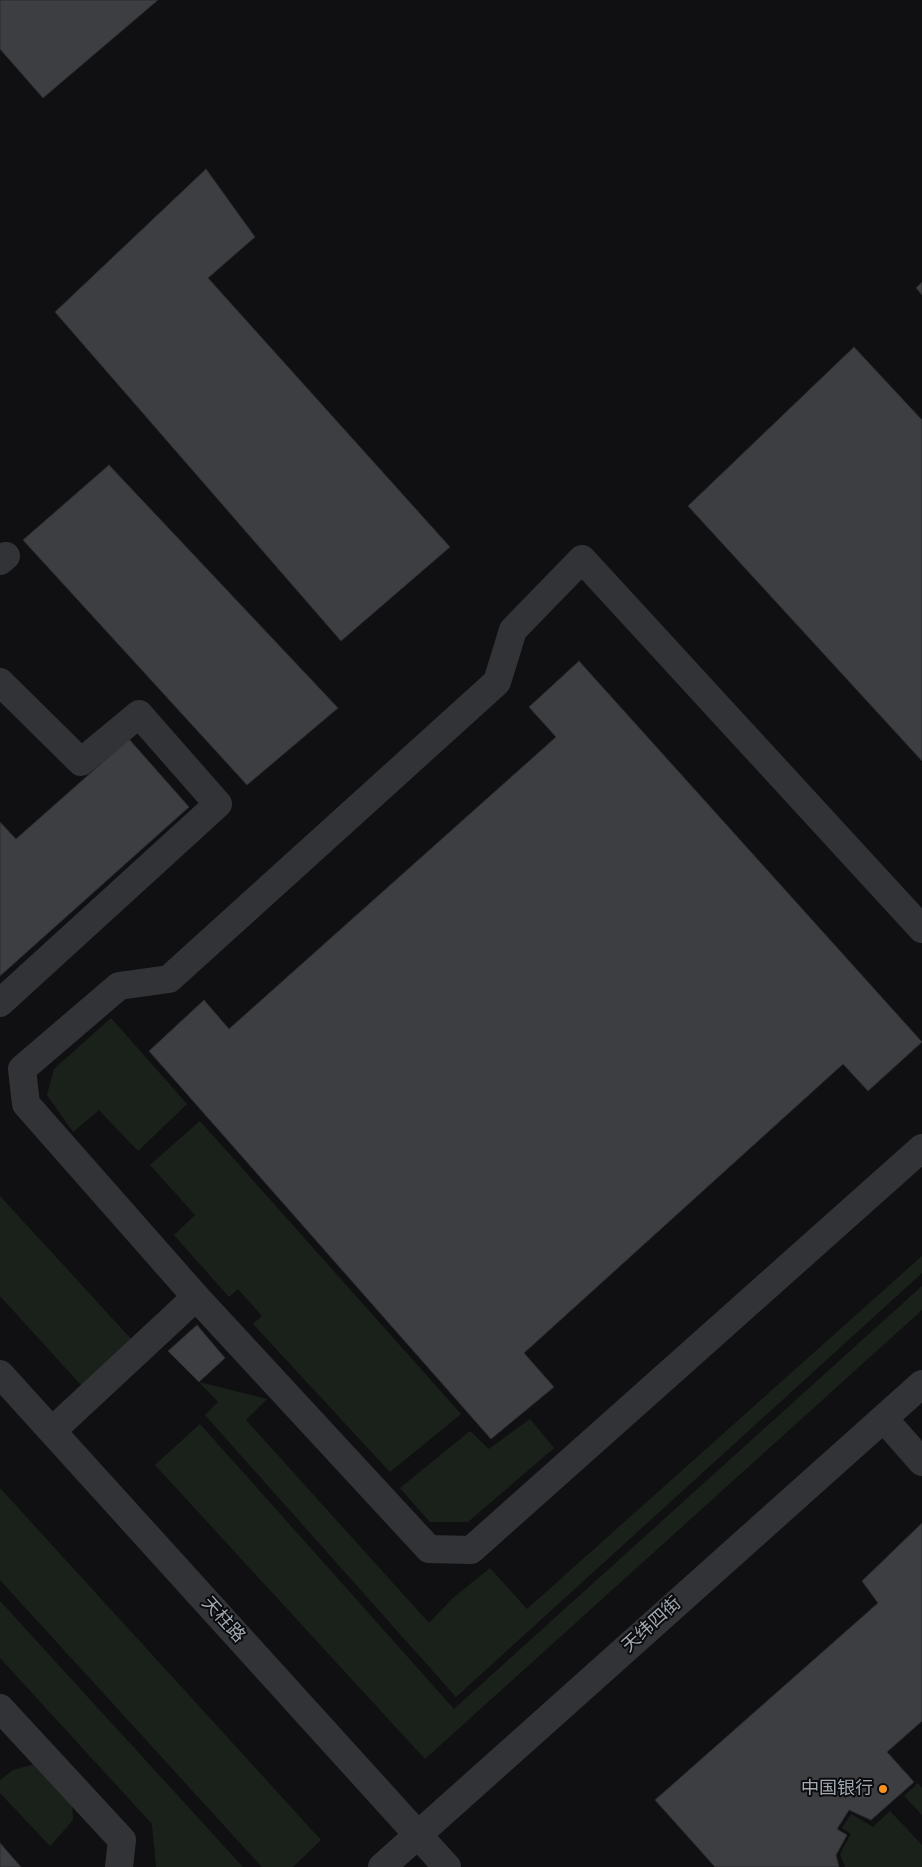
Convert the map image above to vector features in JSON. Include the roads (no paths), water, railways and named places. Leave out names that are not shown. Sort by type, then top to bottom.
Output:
[{"type":"street","points":[[922,929],[582,559],[513,630],[497,682],[483,695],[169,979],[120,986],[22,1069],[26,1104],[196,1298],[429,1548],[471,1550],[922,1148]]},
{"type":"street","points":[[0,682],[81,762],[139,714],[218,804],[0,1003]]},
{"type":"street","points":[[52,1431],[196,1298]]},
{"type":"street","name":"天柱路","points":[[0,1374],[447,1867]]},
{"type":"street","name":"天纬四街","points":[[382,1867],[922,1384]]},
{"type":"street","points":[[884,1419],[922,1462]]},
{"type":"street","points":[[0,1708],[122,1840],[119,1867]]},
{"type":"place","name":"中国银行","points":[[883,1789]]}]
